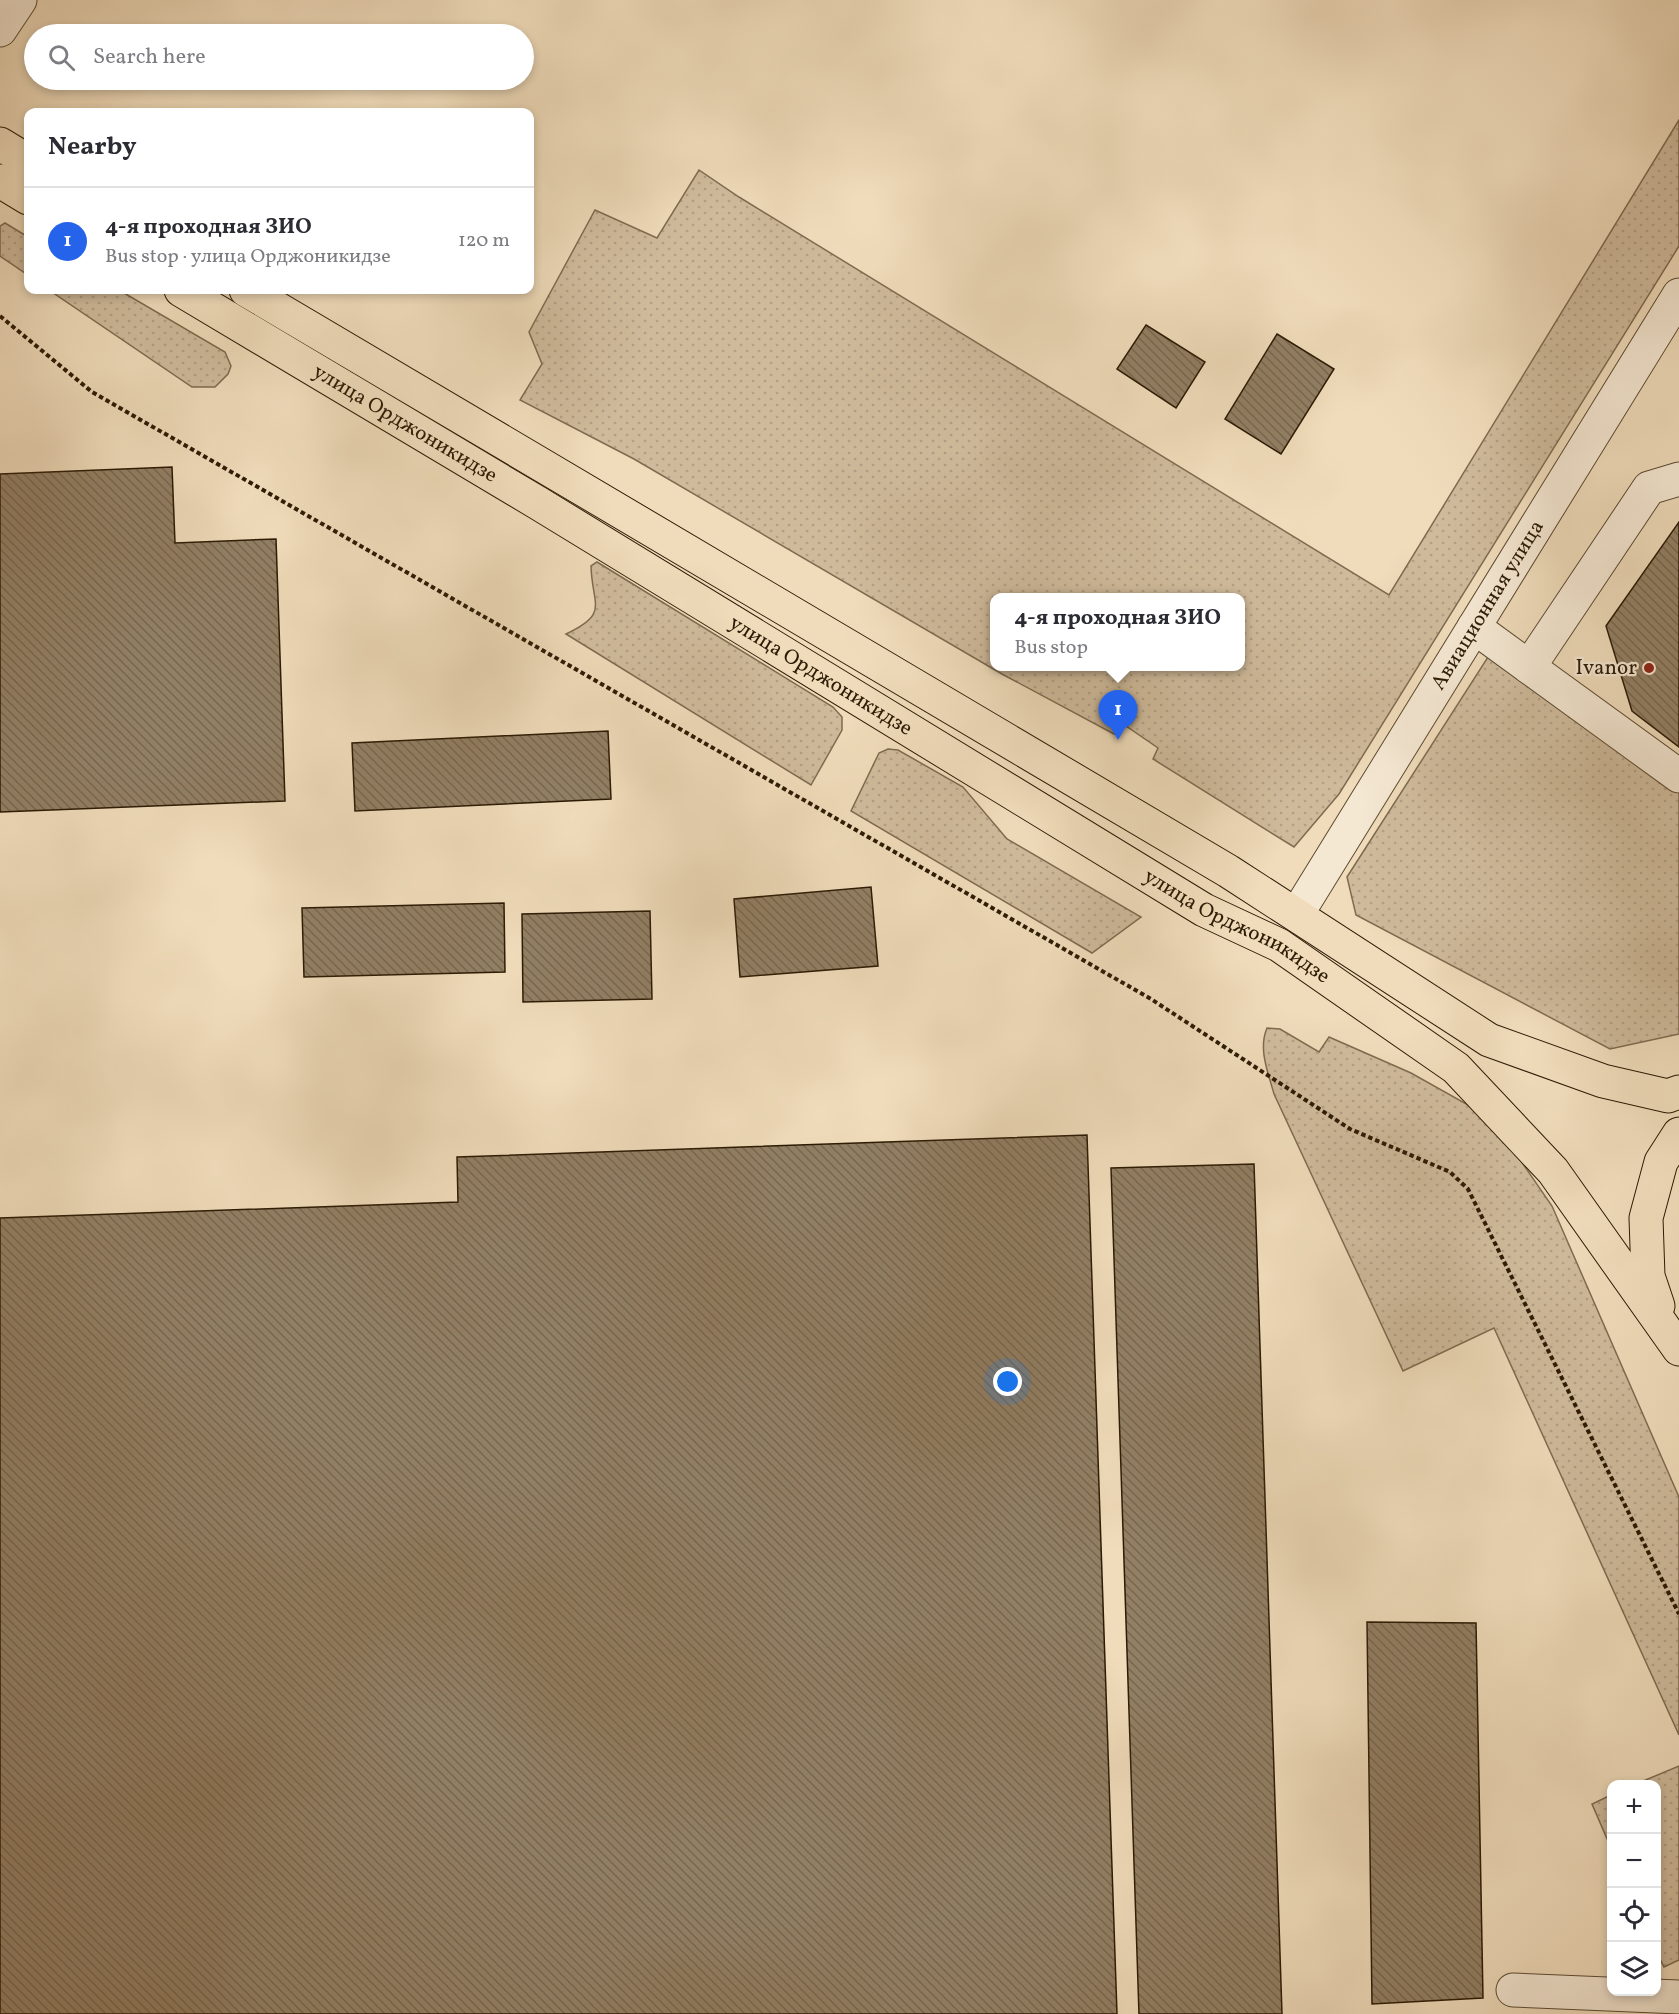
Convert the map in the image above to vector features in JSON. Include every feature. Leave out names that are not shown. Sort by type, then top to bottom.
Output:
[{"type":"main road","points":[[0,144],[24,158]]},
{"type":"main road","points":[[0,181],[24,196]]},
{"type":"main road","name":"улица Орджоникидзе","points":[[188,294],[538,503],[1204,910],[1278,945],[1456,1068],[1553,1171],[1673,1340]]},
{"type":"main road","name":"улица Орджоникидзе","points":[[253,294],[1228,871],[1489,1040],[1603,1081],[1668,1095],[1679,1092]]},
{"type":"main road","points":[[1673,1340],[1648,1276],[1646,1218],[1661,1162],[1679,1134]]},
{"type":"street","points":[[0,30],[20,0]]},
{"type":"street","name":"Авиационная улица","points":[[1297,914],[1679,295]]},
{"type":"street","points":[[1529,666],[1649,488],[1679,479]]},
{"type":"street","points":[[1474,627],[1679,776]]},
{"type":"street","points":[[1673,1340],[1679,1365]]},
{"type":"street","points":[[1513,1990],[1679,1997]]},
{"type":"path","points":[[0,316],[92,392],[1150,999],[1350,1129],[1450,1172],[1468,1189],[1679,1614]]},
{"type":"shaded area","points":[[1679,120],[1679,246],[1339,794],[1294,847],[1153,759],[1158,748],[1123,724],[1114,734],[997,671],[1245,671],[1245,593],[990,593],[990,667],[634,459],[520,400],[542,364],[529,332],[595,210],[657,238],[699,170],[739,197],[1389,595]]},
{"type":"shaded area","points":[[5,223],[24,235],[24,272],[0,256],[0,226]]},
{"type":"shaded area","points":[[55,294],[126,294],[225,352],[231,366],[228,374],[215,387],[192,387]]},
{"type":"shaded area","points":[[597,562],[833,707],[842,717],[842,730],[811,785],[566,634],[580,627],[594,614],[595,600],[591,566]]},
{"type":"shaded area","points":[[1488,657],[1679,793],[1679,1034],[1610,1049],[1356,915],[1347,877]]},
{"type":"shaded area","points":[[888,749],[898,750],[963,787],[1007,839],[1141,917],[1092,953],[851,811],[879,753]]},
{"type":"shaded area","points":[[1267,1028],[1280,1029],[1319,1052],[1329,1037],[1411,1073],[1470,1106],[1514,1151],[1552,1206],[1679,1497],[1679,1735],[1494,1328],[1403,1371],[1274,1094],[1263,1044]]},
{"type":"shaded area","points":[[1679,1766],[1679,1960],[1664,1967],[1661,1961],[1661,1780],[1646,1780]]},
{"type":"shaded area","points":[[1607,1797],[1607,1839],[1592,1804]]},
{"type":"building","points":[[1146,325],[1205,362],[1176,408],[1117,369]]},
{"type":"building","points":[[1277,334],[1334,369],[1281,454],[1225,419]]},
{"type":"building","points":[[172,467],[175,543],[276,539],[285,801],[0,812],[0,474]]},
{"type":"building","name":"Ivanor","points":[[1679,522],[1679,747],[1632,711],[1606,626]]},
{"type":"building","points":[[608,731],[611,799],[355,811],[352,743]]},
{"type":"building","points":[[871,887],[878,966],[740,977],[734,899]]},
{"type":"building","points":[[504,903],[505,972],[304,977],[302,908]]},
{"type":"building","points":[[650,911],[652,999],[523,1002],[522,914]]},
{"type":"building","points":[[1087,1135],[1117,2014],[0,2014],[0,1218],[458,1202],[457,1157]]},
{"type":"building","points":[[1254,1164],[1282,2014],[1139,2014],[1111,1168]]},
{"type":"building","points":[[1367,1622],[1476,1623],[1483,1998],[1372,2004]]},
{"type":"place","name":"Ivanor","points":[[1649,668]]},
{"type":"place","name":"4-я проходная ЗИО","points":[[1118,740]]}]
